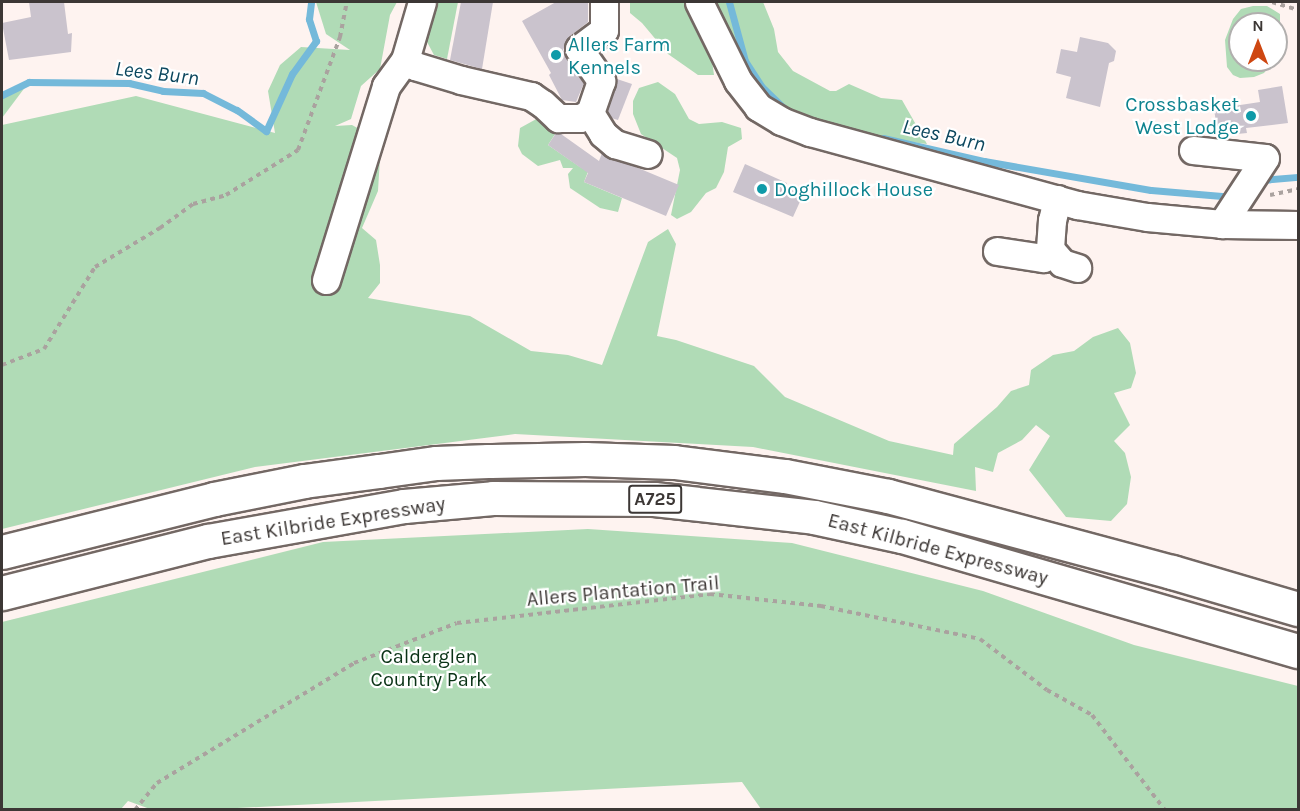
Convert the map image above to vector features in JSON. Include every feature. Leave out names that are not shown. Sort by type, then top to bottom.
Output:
[{"type":"highway","name":"East Kilbride Expressway","points":[[2,552],[214,499],[304,481],[436,463],[585,459],[674,462],[785,476],[888,496],[1172,572],[1299,609]]},
{"type":"highway","name":"East Kilbride Expressway","points":[[2,593],[208,541],[404,506],[493,498],[654,499],[814,517],[902,536],[1299,651]]},
{"type":"street","points":[[326,280],[386,86],[405,60],[422,2]]},
{"type":"street","points":[[604,2],[604,30],[579,49],[601,81],[591,113],[603,134],[615,144],[647,154]]},
{"type":"street","points":[[699,2],[738,81],[758,107],[781,121],[810,132],[1057,200],[1146,217],[1222,224],[1299,225]]},
{"type":"street","points":[[405,60],[415,66],[461,80],[531,96],[558,118],[580,118],[591,113]]},
{"type":"street","points":[[1193,150],[1265,158],[1222,224]]},
{"type":"street","points":[[997,251],[1042,258],[1050,249],[1052,220],[1057,200]]},
{"type":"street","points":[[1050,249],[1062,263],[1077,268]]},
{"type":"path","points":[[2,365],[44,349],[95,267],[160,228],[193,204],[226,195],[298,150],[339,37],[347,2]]},
{"type":"path","points":[[1272,2],[1299,10]]},
{"type":"path","name":"Allers Plantation Trail","points":[[135,810],[157,783],[354,663],[457,623],[710,594],[821,606],[980,639],[1047,690],[1092,714],[1165,810]]},
{"type":"green space","points":[[316,2],[397,2],[390,15],[380,69],[361,86],[351,119],[335,126],[352,125],[381,141],[378,191],[362,228],[376,240],[380,265],[380,283],[368,298],[470,316],[531,351],[568,355],[602,365],[648,242],[668,229],[676,244],[657,336],[754,366],[785,397],[889,441],[953,455],[954,444],[997,407],[1011,391],[1029,385],[1031,370],[1053,355],[1074,351],[1093,337],[1118,328],[1130,343],[1136,373],[1131,388],[1114,393],[1130,425],[1114,441],[1125,453],[1131,477],[1127,504],[1111,521],[1066,517],[1029,470],[1050,436],[1036,425],[1022,440],[998,453],[993,472],[975,467],[976,491],[753,447],[515,434],[255,467],[2,529],[2,125],[136,96],[275,133],[268,91],[280,65],[301,47],[350,50],[326,34]]},
{"type":"green space","points":[[439,2],[458,2],[447,59],[434,55],[426,40],[430,15]]},
{"type":"green space","points":[[630,2],[763,2],[774,29],[778,52],[793,71],[830,91],[836,91],[849,84],[881,98],[902,100],[927,144],[838,133],[808,124],[763,94],[745,61],[719,25],[705,25],[703,42],[712,61],[714,75],[698,75],[668,54],[642,23],[630,13]]},
{"type":"green space","points":[[1267,6],[1277,12],[1239,12],[1241,9]]},
{"type":"green space","points":[[1228,32],[1228,68],[1227,67],[1225,40]]},
{"type":"green space","points":[[1231,72],[1265,72],[1254,77],[1240,78]]},
{"type":"green space","points":[[29,82],[2,118],[2,95]]},
{"type":"green space","points":[[658,82],[675,94],[689,119],[699,124],[722,122],[741,128],[742,139],[728,147],[724,172],[716,188],[706,193],[691,212],[677,219],[671,215],[680,170],[677,158],[641,134],[633,114],[633,101],[639,88]]},
{"type":"green space","points":[[540,117],[557,131],[548,145],[580,167],[589,169],[584,182],[622,198],[618,212],[600,208],[570,188],[568,174],[573,168],[563,168],[560,160],[538,166],[522,154],[518,146],[520,128]]},
{"type":"green space","name":"Calderglen Country Park","points":[[588,529],[792,543],[983,591],[1134,645],[1298,686],[1298,809],[761,809],[742,782],[218,809],[150,809],[128,801],[121,809],[2,809],[2,622],[323,542]]},
{"type":"building","points":[[29,2],[64,2],[68,34],[72,33],[71,52],[9,60],[2,23],[31,17]]},
{"type":"building","points":[[461,2],[493,2],[482,69],[450,60]]},
{"type":"building","name":"Allers Farm Kennels","points":[[556,2],[588,2],[588,22],[569,37],[563,50],[584,83],[576,102],[562,100],[549,75],[551,73],[522,21]]},
{"type":"building","points":[[1080,37],[1108,43],[1116,51],[1114,61],[1109,63],[1100,107],[1066,98],[1071,77],[1056,73],[1061,49],[1077,52]]},
{"type":"building","points":[[617,79],[632,84],[618,120],[611,118],[607,111]]},
{"type":"building","name":"Crossbasket West Lodge","points":[[1282,86],[1288,123],[1246,128],[1247,133],[1218,136],[1214,109],[1260,102],[1258,90]]},
{"type":"building","points":[[556,133],[561,134],[599,161],[602,153],[679,185],[666,216],[584,182],[588,173],[548,145]]},
{"type":"building","name":"Doghillock House","points":[[745,164],[787,183],[786,187],[803,195],[793,217],[733,192]]},
{"type":"waterway","name":"Lees Burn","points":[[2,95],[29,82],[129,83],[163,91],[203,93],[237,110],[266,131],[292,74],[316,41],[309,19],[311,2]]},
{"type":"waterway","name":"Lees Burn","points":[[729,2],[745,61],[761,86],[784,108]]},
{"type":"waterway","name":"Lees Burn","points":[[883,138],[984,161],[1151,190],[1222,196]]},
{"type":"waterway","name":"Lees Burn","points":[[1262,180],[1298,177]]},
{"type":"place","name":"Allers Farm Kennels","points":[[556,55]]},
{"type":"place","name":"Crossbasket West Lodge","points":[[1251,116]]},
{"type":"place","name":"Doghillock House","points":[[762,189]]}]
